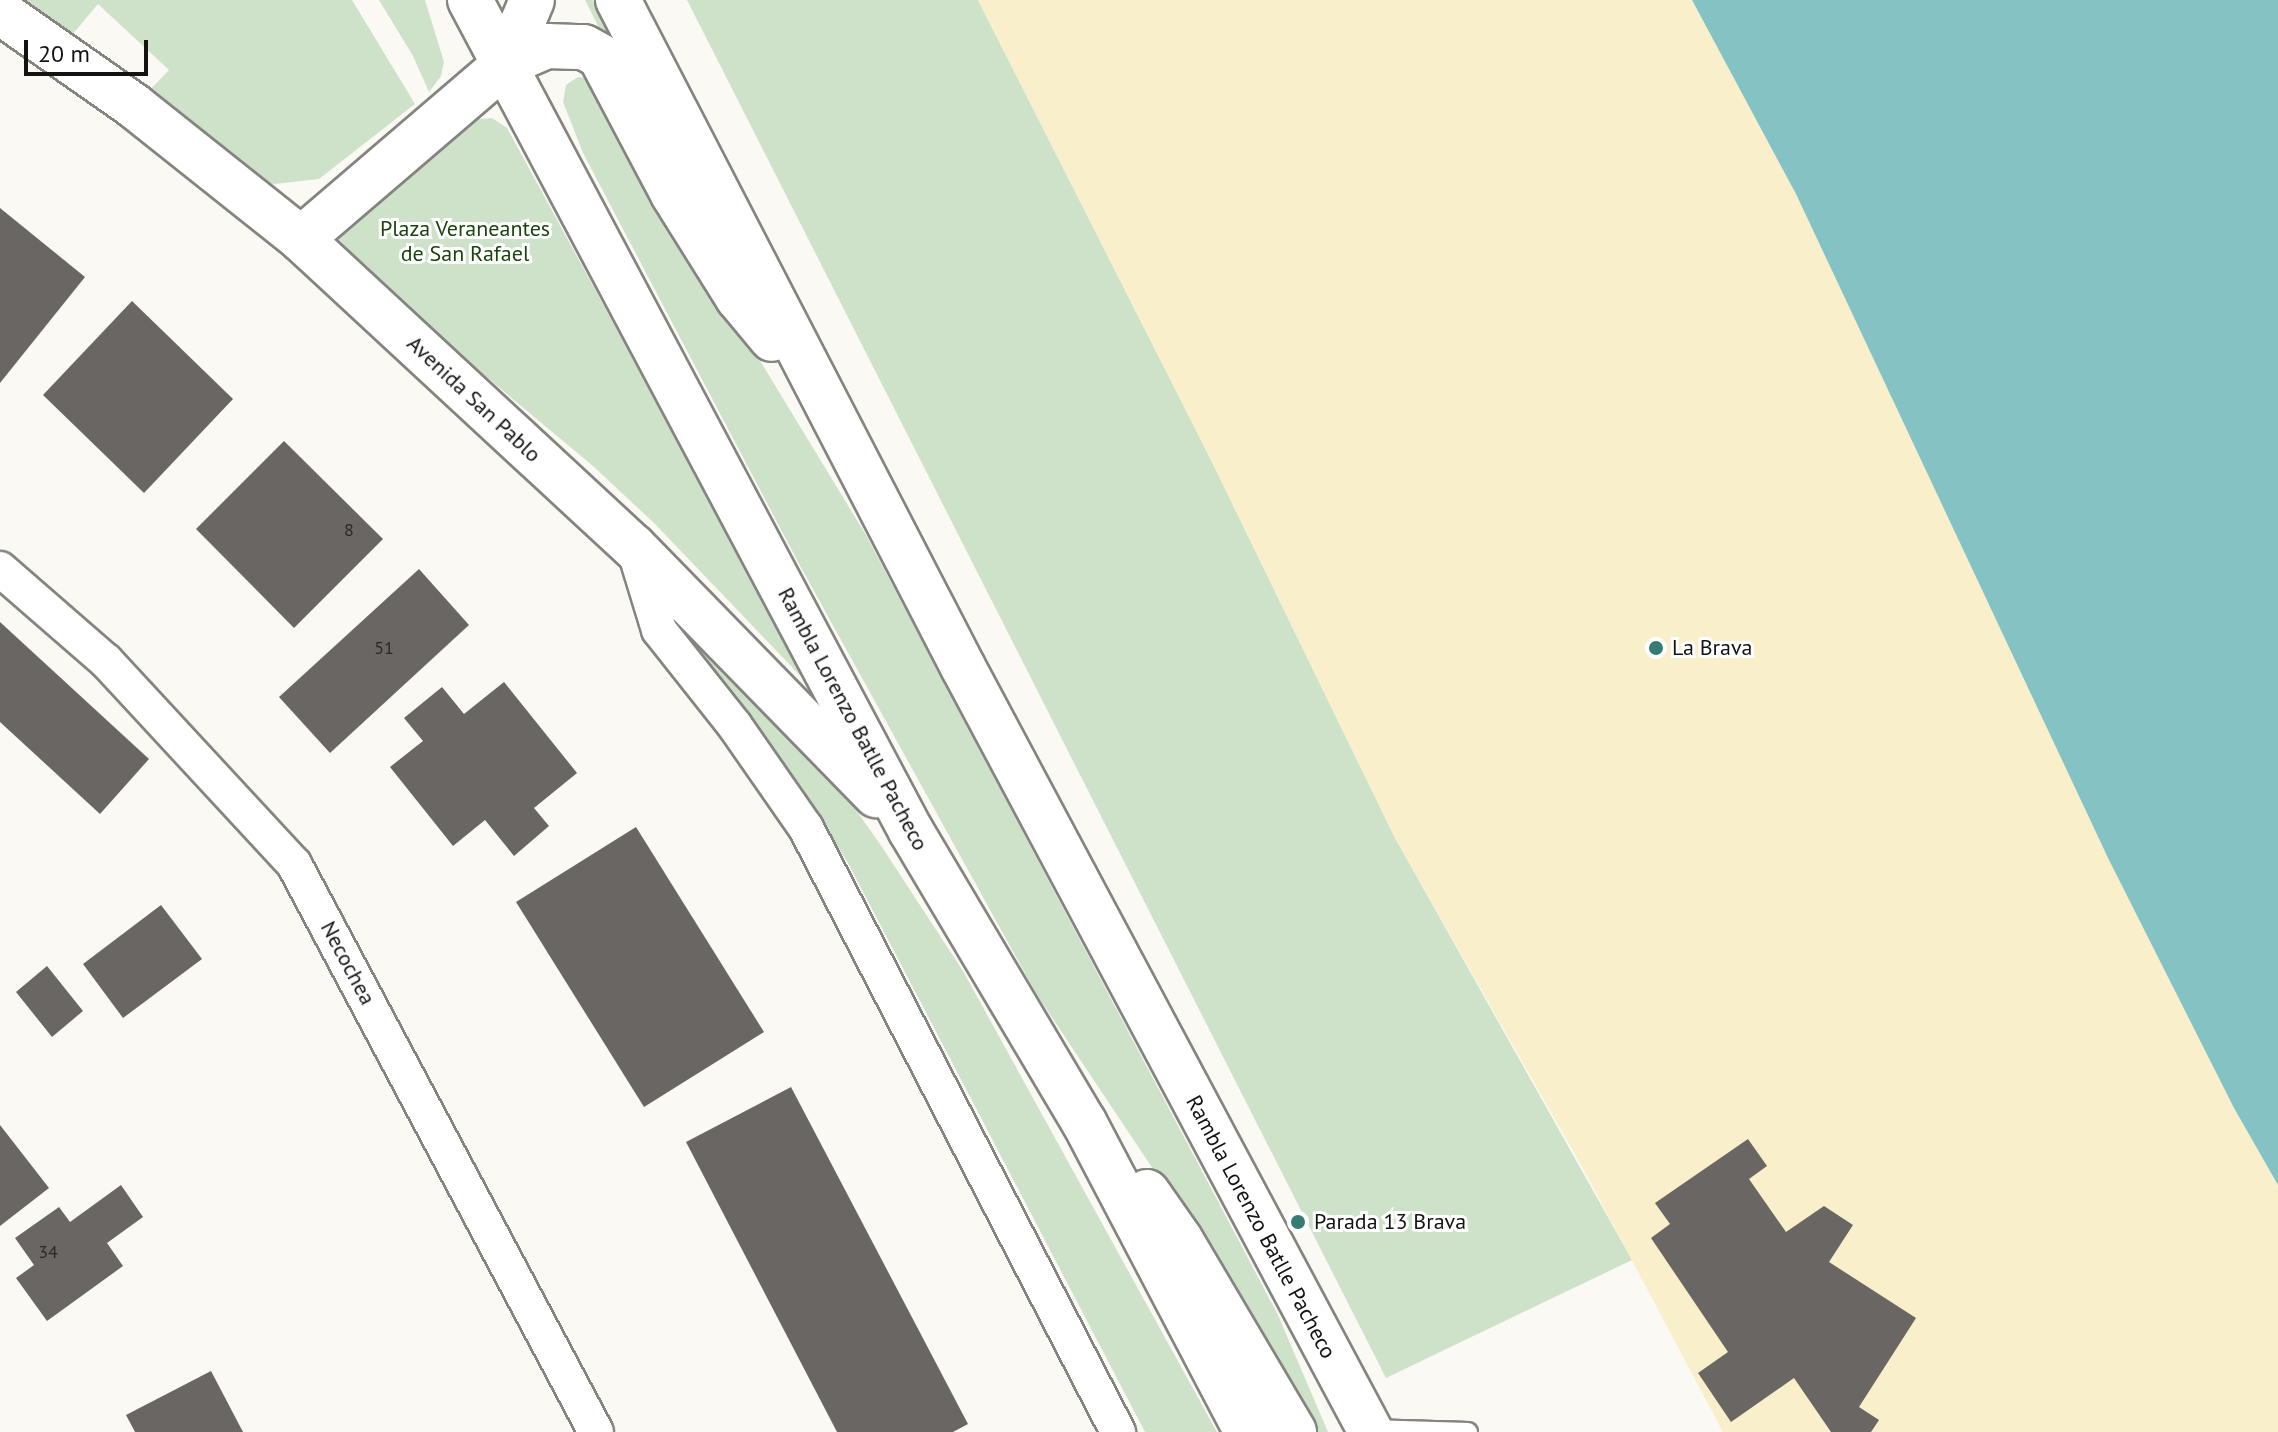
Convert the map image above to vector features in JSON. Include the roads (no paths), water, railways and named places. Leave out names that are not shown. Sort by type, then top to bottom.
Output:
[{"type":"main road","name":"Rambla Lorenzo Batlle Pacheco","points":[[470,0],[911,831],[1084,1122],[1247,1432]]},
{"type":"main road","points":[[505,64],[532,0]]},
{"type":"main road","name":"Rambla Lorenzo Batlle Pacheco","points":[[618,0],[829,409],[1369,1431]]},
{"type":"main road","name":"Avenida San Pablo","points":[[0,12],[134,106],[301,239],[634,547],[911,831]]},
{"type":"main road","points":[[301,239],[505,64],[547,46],[584,47],[600,56],[673,194],[738,298],[829,409]]},
{"type":"main road","points":[[1084,1122],[1129,1165],[1180,1239],[1294,1432]]},
{"type":"street","points":[[634,547],[659,630],[735,726],[806,828],[1106,1428]]},
{"type":"street","name":"Necochea","points":[[0,569],[106,661],[294,864],[596,1432]]},
{"type":"lane","points":[[1369,1431],[1468,1432]]},
{"type":"water","points":[[1692,0],[2278,0],[2278,1185],[2234,1108],[2109,860],[1796,194]]},
{"type":"place","name":"La Brava","points":[[1656,648]]},
{"type":"place","name":"Parada 13 Brava","points":[[1298,1222]]},
{"type":"park label","name":"Plaza Veraneantes de San Rafael","points":[[465,240]]}]
